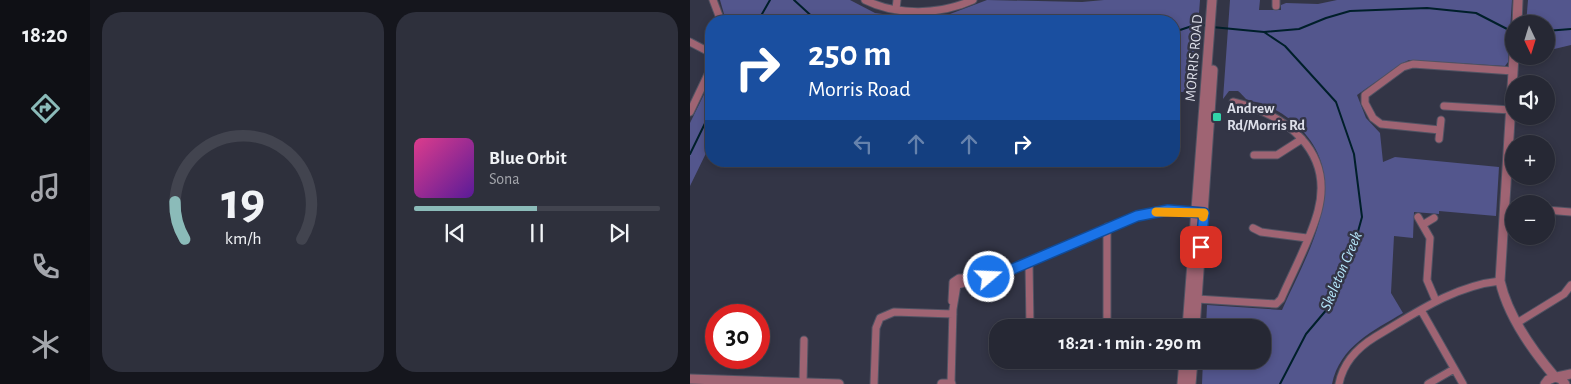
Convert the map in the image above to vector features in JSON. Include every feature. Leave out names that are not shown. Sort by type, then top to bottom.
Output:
[{"type":"street","points":[[714,0],[719,15]]},
{"type":"street","points":[[865,0],[879,6],[896,9],[938,10],[972,0]]},
{"type":"street","points":[[896,9],[897,0]]},
{"type":"street","name":"MORRIS ROAD","points":[[1189,319],[1193,299],[1210,64],[1212,0]]},
{"type":"street","name":"MORRIS ROAD","points":[[1210,64],[1218,0]]},
{"type":"street","points":[[1517,15],[1518,0]]},
{"type":"street","points":[[690,42],[705,50]]},
{"type":"street","points":[[1440,130],[1381,124],[1373,118],[1366,103],[1365,95],[1403,67],[1413,64],[1513,71]]},
{"type":"street","points":[[1513,65],[1513,75]]},
{"type":"street","points":[[690,112],[705,81]]},
{"type":"street","points":[[1193,299],[1276,304],[1281,299],[1318,210],[1320,192],[1316,165],[1302,139],[1289,125],[1271,114],[1233,102]]},
{"type":"street","points":[[1444,106],[1505,110]]},
{"type":"street","points":[[1439,139],[1441,120]]},
{"type":"street","points":[[1509,195],[1510,125]]},
{"type":"street","points":[[1254,156],[1277,156],[1302,139]]},
{"type":"street","points":[[1555,211],[1571,212]]},
{"type":"street","points":[[942,384],[951,384],[955,284],[998,275],[1107,227],[1151,212],[1199,212]]},
{"type":"street","points":[[1418,217],[1424,224],[1430,238],[1427,280],[1436,302]]},
{"type":"street","points":[[1424,224],[1434,218]]},
{"type":"street","points":[[1107,227],[1107,319]]},
{"type":"street","points":[[1253,228],[1261,232],[1307,238]]},
{"type":"street","points":[[1505,240],[1500,281],[1505,298],[1517,323],[1541,362],[1565,384],[1571,378]]},
{"type":"street","points":[[1029,262],[1030,319]]},
{"type":"street","points":[[1339,384],[1341,375],[1351,357],[1362,345],[1436,302],[1475,285],[1500,281]]},
{"type":"street","points":[[1517,323],[1564,294],[1571,284]]},
{"type":"street","name":"MORRIS ROAD","points":[[1193,299],[1194,319]]},
{"type":"street","points":[[1421,310],[1462,384]]},
{"type":"street","points":[[874,384],[876,327],[880,318],[894,312],[953,314]]},
{"type":"street","points":[[803,383],[804,340]]},
{"type":"street","points":[[1541,362],[1545,384]]},
{"type":"street","points":[[1182,384],[1183,369]]},
{"type":"street","points":[[1191,384],[1192,369]]},
{"type":"street","points":[[1428,384],[1454,369]]},
{"type":"street","points":[[1545,384],[1550,378],[1571,374]]},
{"type":"street","points":[[695,381],[839,384]]},
{"type":"shaded area","points":[[720,0],[850,0],[875,13],[891,15],[724,15]]},
{"type":"shaded area","points":[[987,0],[1082,2],[1104,0],[1200,0],[1193,92],[1180,92],[1180,15],[941,15],[950,14]]},
{"type":"shaded area","points":[[1230,0],[1260,0],[1259,10],[1281,10],[1281,5],[1286,3],[1318,4],[1337,0],[1512,0],[1511,15],[1505,15],[1505,66],[1409,60],[1357,95],[1366,118],[1380,133],[1383,162],[1395,157],[1499,167],[1496,216],[1439,211],[1439,214],[1414,212],[1413,238],[1394,236],[1391,293],[1403,313],[1369,333],[1350,350],[1342,359],[1332,384],[1202,384],[1203,369],[1271,369],[1271,319],[1206,319],[1207,305],[1282,310],[1314,239],[1321,214],[1324,189],[1322,165],[1312,143],[1293,122],[1270,107],[1246,99],[1238,91],[1229,91],[1223,99]]},
{"type":"shaded area","points":[[1528,0],[1571,0],[1571,45],[1555,49],[1555,15],[1527,15]]},
{"type":"shaded area","points":[[705,92],[705,155],[690,186],[690,123]]},
{"type":"waterway","points":[[761,15],[770,0]]},
{"type":"waterway","name":"Skeleton Creek","points":[[794,0],[810,15]]},
{"type":"waterway","points":[[1264,32],[1299,29],[1350,11],[1427,8],[1476,13],[1505,28]]},
{"type":"waterway","name":"Skeleton Creek","points":[[1180,30],[1198,24],[1207,26]]},
{"type":"waterway","name":"Skeleton Creek","points":[[1212,27],[1264,32],[1285,46],[1336,102],[1354,154],[1362,217],[1354,246],[1328,308],[1306,334],[1280,384]]},
{"type":"waterway","points":[[1555,30],[1571,29]]},
{"type":"waterway","points":[[690,154],[705,123]]},
{"type":"slow traffic","points":[[1156,212],[1168,210],[1204,213],[1203,217]]},
{"type":"place","name":"Andrew Rd/Morris Rd","points":[[1217,117]]},
{"type":"route","points":[[989,277],[1008,271],[1124,220],[1151,212],[1168,210],[1204,213],[1201,247]]}]
